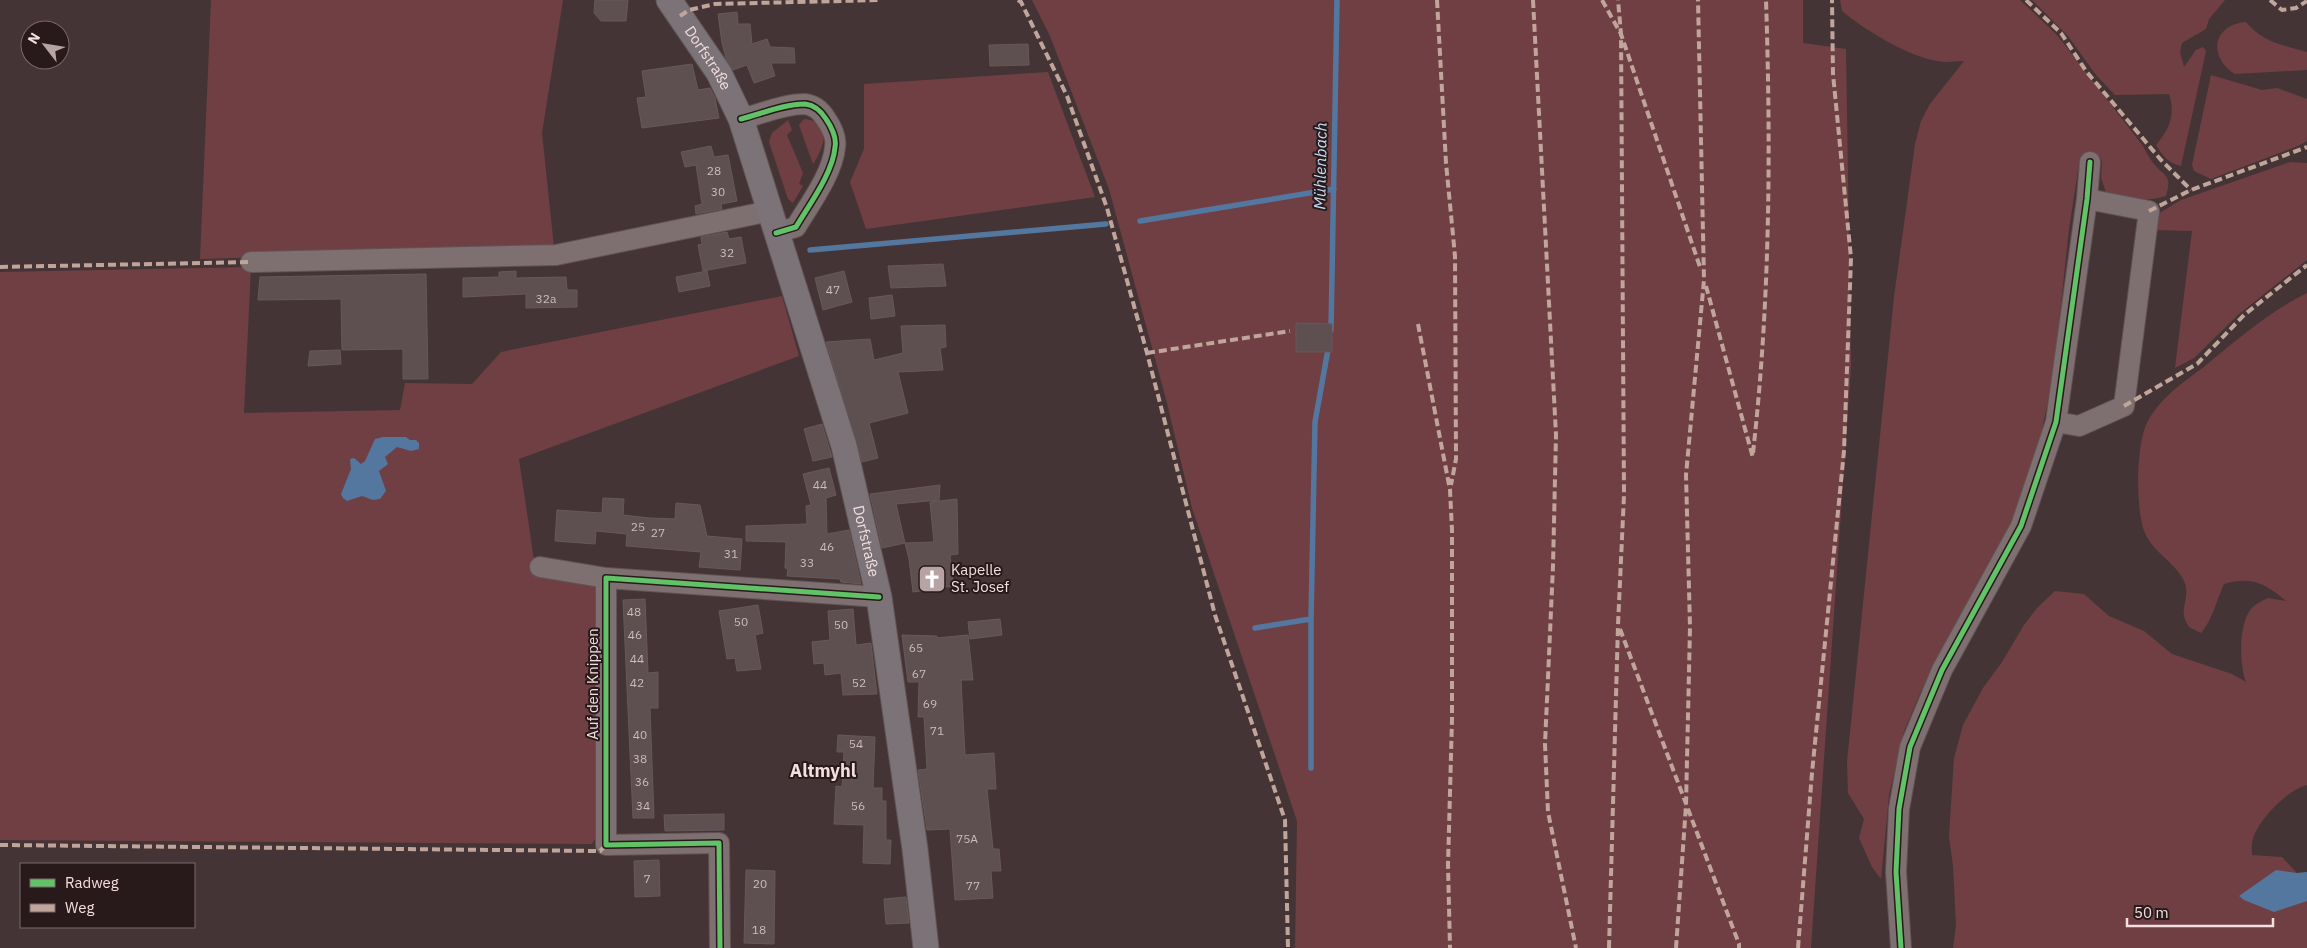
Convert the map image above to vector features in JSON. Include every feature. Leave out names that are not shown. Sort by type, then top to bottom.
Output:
[{"type":"main road","name":"Dorfstraße","points":[[669,0],[720,73],[741,119],[844,446],[879,597],[915,849],[926,948]]},
{"type":"street","points":[[251,262],[556,255],[773,222],[796,227],[830,165],[836,146],[832,127],[819,109],[807,104],[788,106],[741,119]]},
{"type":"street","points":[[1901,948],[1896,872],[1899,809],[1910,746],[1942,670],[2021,526],[2056,422],[2087,199],[2090,162]]},
{"type":"street","points":[[2056,422],[2079,426],[2124,406],[2149,211],[2087,199]]},
{"type":"street","points":[[540,567],[606,578],[879,597]]},
{"type":"street","name":"Auf den Knippen","points":[[606,578],[606,845],[719,843],[720,948]]},
{"type":"shaded area","points":[[211,0],[563,0],[542,133],[554,247],[510,250],[200,259]]},
{"type":"shaded area","points":[[1032,0],[1803,0],[1803,43],[1846,49],[1851,366],[1811,948],[1295,948],[1297,821],[1192,508],[1167,403],[1109,189],[1050,36]]},
{"type":"shaded area","points":[[1840,0],[2020,0],[2057,35],[2168,180],[2166,196],[2136,199],[2114,195],[2106,192],[2101,178],[2102,162],[2100,157],[2080,157],[2069,229],[2053,378],[2039,443],[2023,498],[2004,541],[1921,691],[1904,731],[1889,795],[1881,879],[1872,867],[1859,838],[1864,819],[1848,793],[1847,762],[1894,297],[1915,144],[1921,121],[1930,104],[1964,61],[1937,61],[1900,48],[1874,34],[1842,11]]},
{"type":"shaded area","points":[[2032,0],[2225,0],[2209,19],[2206,29],[2182,43],[2180,52],[2184,67],[2196,50],[2203,47],[2206,51],[2181,166],[2166,158],[2156,145],[2170,122],[2172,109],[2169,94],[2115,95],[2096,75],[2068,36]]},
{"type":"shaded area","points":[[2246,22],[2267,39],[2307,52],[2307,70],[2235,74],[2226,67],[2218,51],[2220,35],[2235,24]]},
{"type":"shaded area","points":[[1048,72],[1095,197],[866,229],[850,182],[864,149],[864,84]]},
{"type":"shaded area","points":[[2211,75],[2262,90],[2277,88],[2307,99],[2307,141],[2211,179],[2194,171],[2192,165]]},
{"type":"shaded area","points":[[804,119],[820,125],[823,130],[823,143],[813,164],[799,125]]},
{"type":"shaded area","points":[[788,120],[792,130],[787,135],[803,173],[799,184],[803,186],[793,203],[788,199],[769,142],[772,133]]},
{"type":"shaded area","points":[[2290,162],[2307,163],[2307,260],[2239,314],[2194,358],[2175,368],[2192,231],[2154,230],[2158,214],[2181,200]]},
{"type":"shaded area","points":[[251,267],[244,413],[400,410],[405,383],[472,384],[501,352],[782,296],[799,356],[519,459],[534,560],[595,581],[596,837],[592,844],[0,840],[0,272]]},
{"type":"shaded area","points":[[2307,293],[2307,785],[2282,799],[2267,815],[2256,831],[2252,841],[2252,855],[2282,857],[2297,873],[2307,872],[2307,948],[1953,948],[1956,925],[1953,866],[1949,836],[1954,758],[1963,725],[1983,688],[2002,662],[2024,625],[2037,608],[2055,591],[2084,594],[2109,616],[2144,631],[2172,654],[2232,674],[2246,682],[2242,664],[2241,642],[2245,621],[2249,612],[2254,606],[2268,598],[2286,601],[2264,586],[2250,581],[2224,584],[2211,616],[2201,633],[2189,627],[2184,616],[2186,589],[2183,579],[2153,546],[2145,533],[2142,522],[2138,493],[2141,444],[2144,431],[2153,412],[2174,391],[2267,317]]},
{"type":"water","points":[[406,437],[410,440],[416,440],[419,443],[419,449],[411,451],[397,447],[385,457],[388,464],[379,471],[386,491],[380,499],[373,500],[362,496],[347,501],[341,494],[351,469],[350,459],[354,458],[361,464],[365,461],[375,439]]},
{"type":"water","points":[[2276,870],[2297,873],[2307,872],[2307,901],[2274,912],[2244,900],[2239,896]]},
{"type":"building","points":[[595,0],[628,0],[626,21],[601,21],[594,13]]},
{"type":"building","points":[[737,12],[738,24],[750,24],[752,44],[767,39],[770,47],[794,48],[795,63],[771,63],[775,76],[754,83],[747,65],[733,70],[726,58],[718,14]]},
{"type":"building","points":[[1028,44],[1029,65],[990,66],[989,45]]},
{"type":"building","points":[[692,64],[698,90],[710,88],[715,98],[719,118],[642,128],[637,98],[646,97],[642,71]]},
{"type":"building","points":[[711,146],[714,157],[728,155],[737,201],[721,204],[722,209],[696,214],[695,206],[702,204],[696,165],[685,167],[681,152]]},
{"type":"building","points":[[727,232],[729,239],[741,237],[746,263],[703,271],[698,245],[702,244],[701,237]]},
{"type":"building","points":[[943,264],[946,286],[891,288],[888,266]]},
{"type":"building","points":[[516,271],[516,278],[566,277],[567,290],[577,290],[577,307],[526,308],[526,294],[463,297],[463,278],[499,277],[499,272]]},
{"type":"building","points":[[707,271],[710,286],[679,292],[676,277]]},
{"type":"building","points":[[844,271],[852,302],[823,310],[815,278]]},
{"type":"building","points":[[426,274],[428,379],[403,379],[403,349],[342,350],[341,299],[258,300],[260,277]]},
{"type":"building","points":[[892,295],[895,316],[871,319],[869,298]]},
{"type":"building","points":[[1296,323],[1332,324],[1332,352],[1296,352]]},
{"type":"building","points":[[945,325],[946,347],[940,348],[943,370],[898,372],[908,413],[869,423],[878,458],[862,462],[826,342],[870,339],[874,360],[903,353],[901,326]]},
{"type":"building","points":[[340,350],[341,364],[308,366],[310,351]]},
{"type":"building","points":[[822,424],[832,457],[813,461],[804,429]]},
{"type":"building","points":[[829,468],[836,495],[826,498],[827,534],[849,530],[861,584],[841,582],[840,579],[787,576],[788,569],[785,568],[786,542],[746,541],[746,526],[807,524],[806,506],[811,505],[803,474]]},
{"type":"building","points":[[940,485],[939,500],[896,504],[905,543],[882,548],[870,494]]},
{"type":"building","points":[[603,498],[624,499],[623,515],[649,518],[675,519],[676,503],[700,505],[707,536],[742,539],[740,570],[699,567],[701,552],[626,546],[627,534],[596,531],[595,544],[555,541],[557,510],[602,513]]},
{"type":"building","points":[[957,499],[958,554],[950,555],[953,586],[913,592],[905,543],[934,542],[930,502]]},
{"type":"building","points":[[645,599],[648,673],[658,672],[658,708],[650,708],[654,818],[633,818],[623,600]]},
{"type":"building","points":[[758,605],[763,633],[755,635],[761,669],[737,671],[735,658],[727,659],[719,611]]},
{"type":"building","points":[[853,609],[856,645],[871,643],[877,694],[843,695],[841,673],[825,675],[824,663],[814,664],[812,642],[830,640],[828,611]]},
{"type":"building","points":[[1000,619],[1002,635],[970,639],[968,622]]},
{"type":"building","points":[[902,635],[937,636],[937,638],[968,635],[973,680],[961,680],[965,755],[994,753],[996,789],[987,789],[993,849],[999,849],[1001,871],[991,871],[993,898],[955,900],[950,829],[927,830],[918,770],[927,769],[924,717],[918,717],[919,682],[908,682]]},
{"type":"building","points":[[838,735],[875,737],[873,788],[882,788],[882,801],[886,801],[886,840],[891,840],[890,864],[863,863],[864,825],[834,824],[836,786],[842,787],[844,752],[837,752]]},
{"type":"building","points":[[724,814],[724,830],[665,831],[664,815]]},
{"type":"building","points":[[659,860],[660,896],[635,897],[634,861]]},
{"type":"building","points":[[746,870],[775,871],[774,944],[744,943]]},
{"type":"building","points":[[906,897],[909,923],[886,924],[884,899]]},
{"type":"waterway","name":"Mühlenbach","points":[[1331,330],[1337,0]]},
{"type":"waterway","points":[[1140,221],[1334,189]]},
{"type":"waterway","points":[[810,250],[1106,224]]},
{"type":"waterway","points":[[1255,628],[1311,619],[1315,422],[1329,344]]},
{"type":"waterway","points":[[1311,619],[1311,768]]},
{"type":"marked path","points":[[680,16],[689,10],[715,4],[880,0]]},
{"type":"marked path","points":[[1018,0],[1021,2],[1067,96],[1107,208],[1215,615],[1285,820],[1288,948]]},
{"type":"marked path","points":[[1437,0],[1446,163],[1455,256],[1456,459],[1451,485]]},
{"type":"marked path","points":[[1533,0],[1556,435],[1553,566],[1545,744],[1548,812],[1576,948]]},
{"type":"marked path","points":[[1602,0],[1621,34],[1701,270]]},
{"type":"marked path","points":[[1609,948],[1618,625],[1624,495],[1621,34],[1618,0]]},
{"type":"marked path","points":[[1676,948],[1686,805],[1690,627],[1686,475],[1704,280],[1698,0]]},
{"type":"marked path","points":[[1753,453],[1763,340],[1768,226],[1766,0]]},
{"type":"marked path","points":[[1798,948],[1812,773],[1844,451],[1851,258],[1833,74],[1832,0]]},
{"type":"marked path","points":[[2026,0],[2061,33],[2086,71],[2161,160],[2191,190]]},
{"type":"marked path","points":[[2270,0],[2282,10],[2296,8],[2307,1]]},
{"type":"marked path","points":[[2149,211],[2191,190],[2307,147]]},
{"type":"marked path","points":[[0,267],[251,262]]},
{"type":"marked path","points":[[2124,406],[2197,364],[2244,315],[2307,265]]},
{"type":"marked path","points":[[1706,286],[1753,458]]},
{"type":"marked path","points":[[1418,324],[1450,490],[1452,530],[1452,719],[1448,865],[1450,948]]},
{"type":"marked path","points":[[1147,353],[1290,331]]},
{"type":"marked path","points":[[1620,629],[1739,948]]},
{"type":"marked path","points":[[0,845],[600,851],[606,845]]},
{"type":"cycle path","points":[[741,119],[789,106],[805,104],[815,107],[822,113],[830,125],[834,136],[835,147],[830,167],[814,199],[796,227],[776,233]]},
{"type":"cycle path","points":[[1901,948],[1896,872],[1899,809],[1910,747],[1942,670],[2021,526],[2056,422],[2087,199],[2090,162]]},
{"type":"cycle path","points":[[720,948],[719,843],[606,845],[606,578],[879,597]]},
{"type":"place","name":"Kapelle St. Josef","points":[[932,579]]},
{"type":"district","name":"Altmyhl","points":[[823,771]]}]
